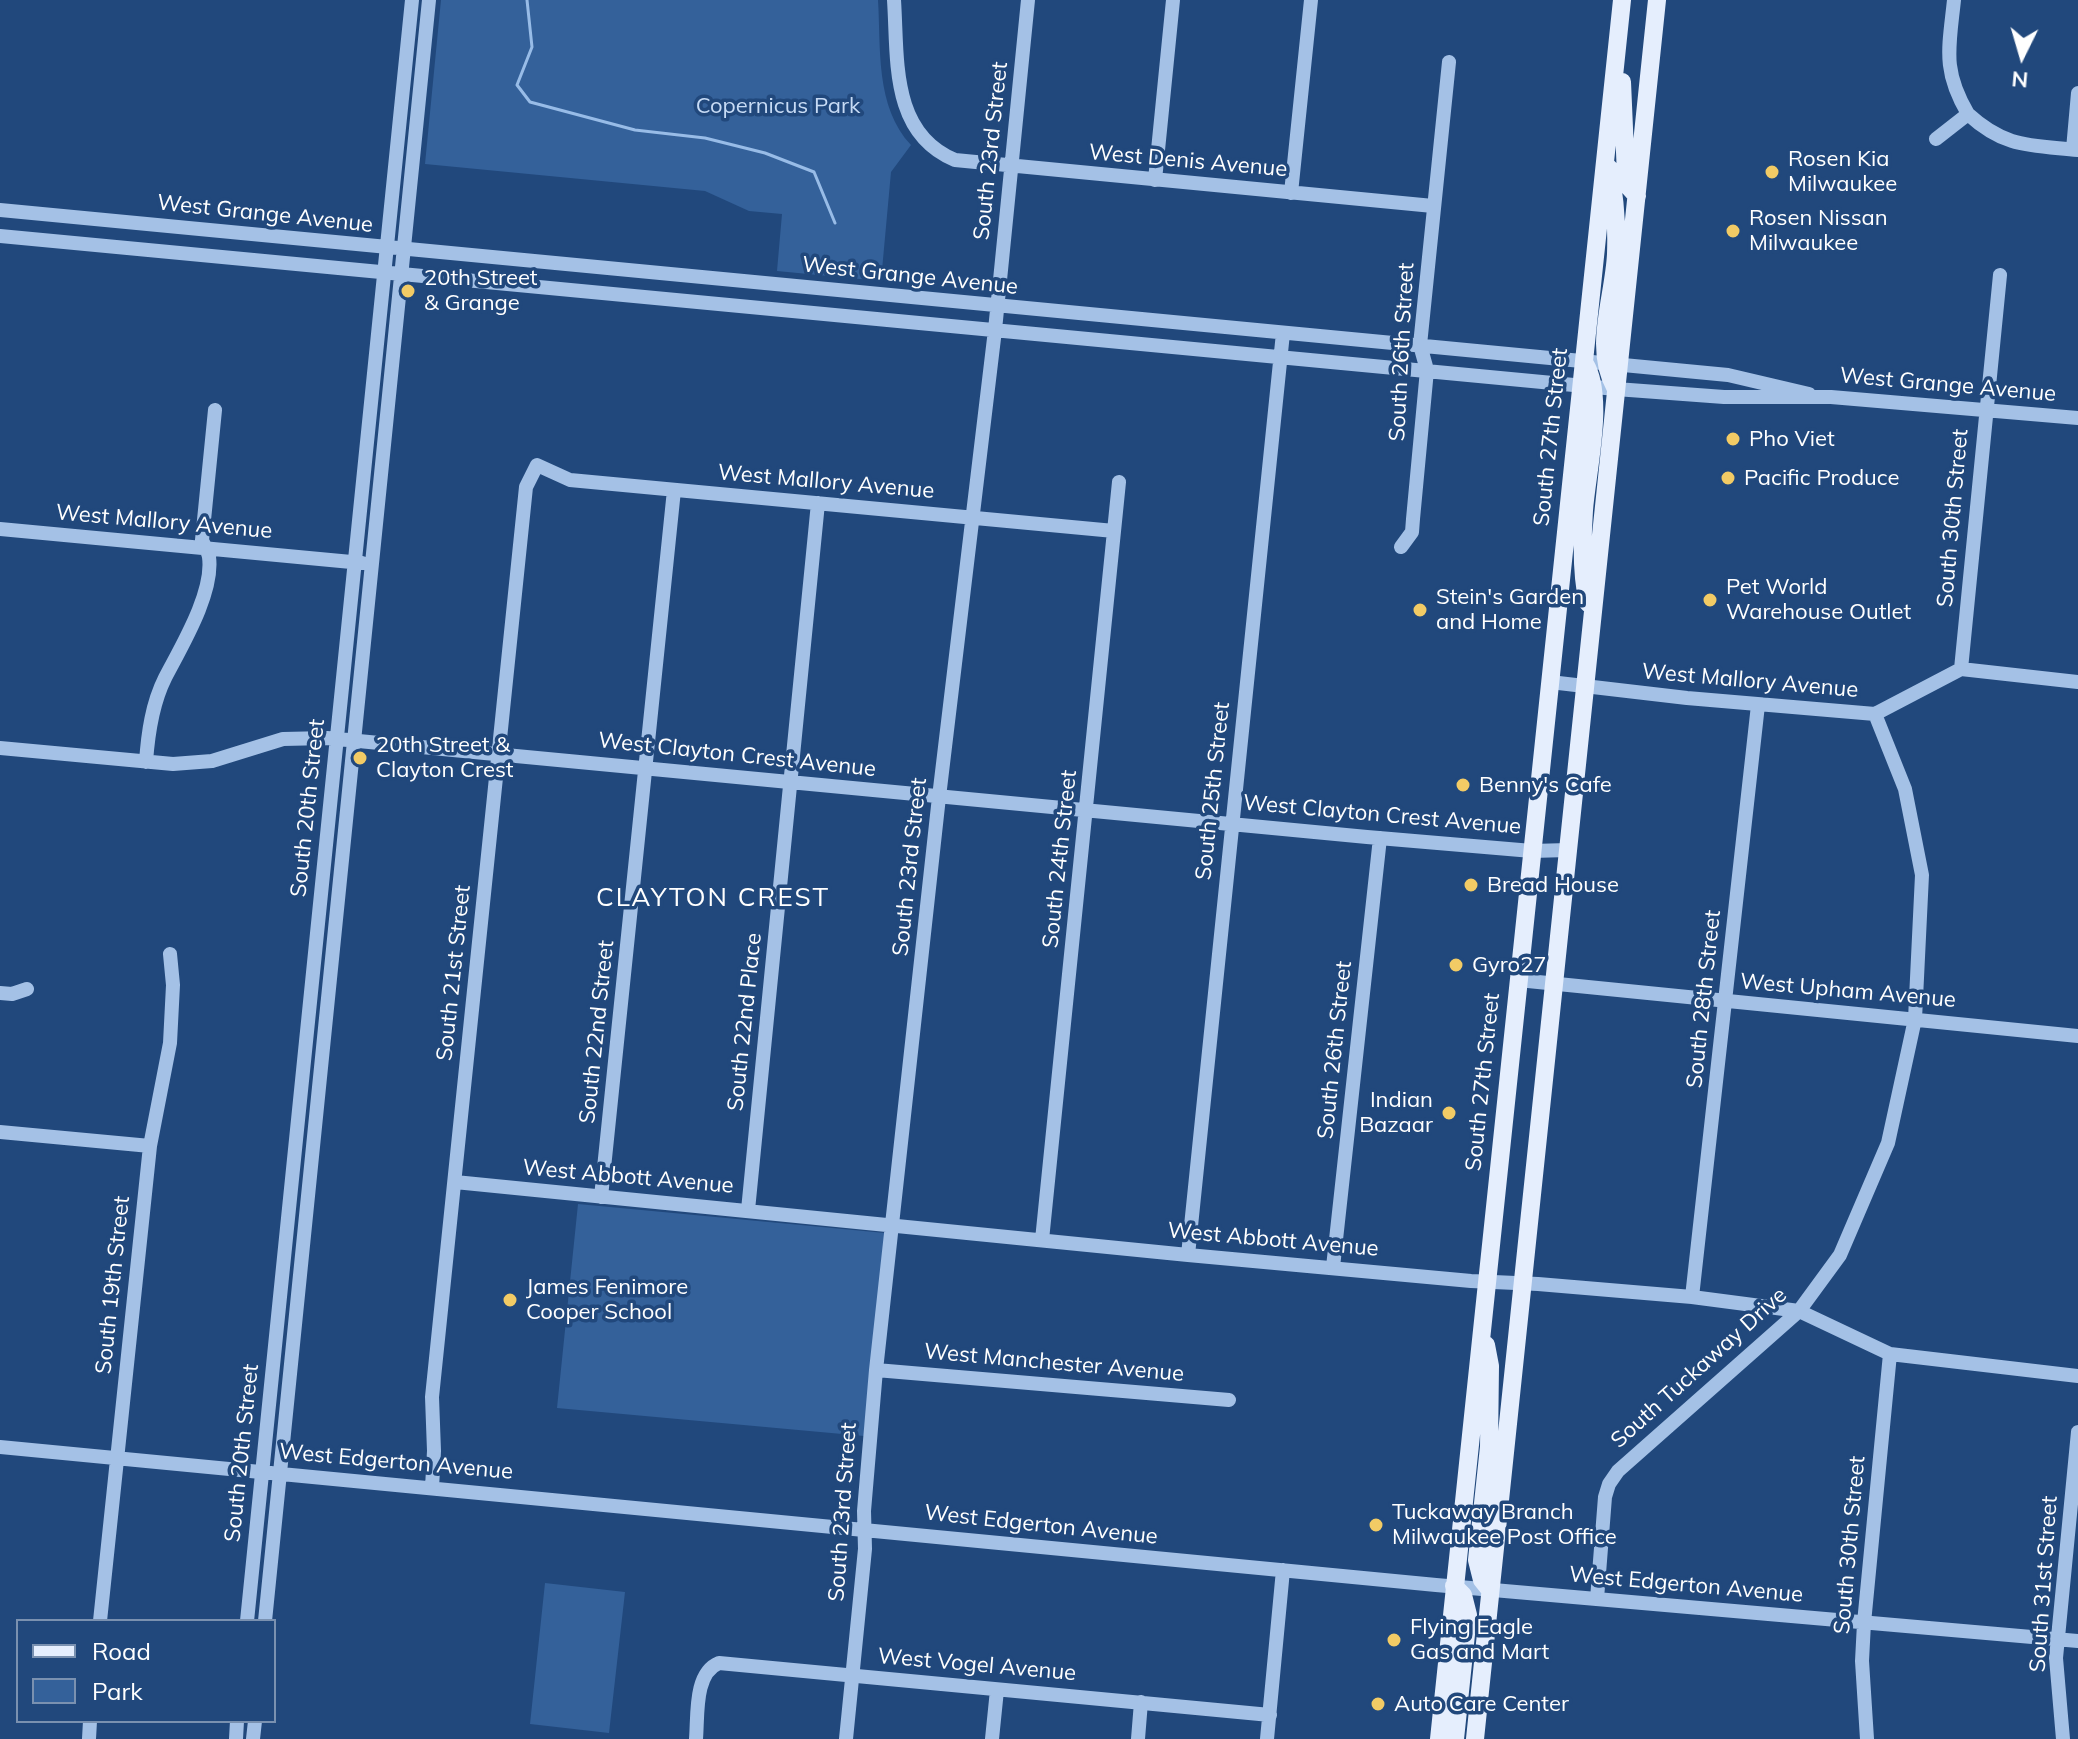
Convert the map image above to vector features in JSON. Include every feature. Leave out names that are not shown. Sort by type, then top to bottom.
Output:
[{"type":"main road","name":"South 27th Street","points":[[1439,1739],[1550,682],[1588,386],[1584,361],[1622,0]]},
{"type":"main road","points":[[1612,364],[1637,196],[1656,1]]},
{"type":"main road","points":[[1616,60],[1623,85],[1626,175],[1629,187],[1637,196]]},
{"type":"main road","points":[[1475,1739],[1616,389],[1612,364],[1616,255],[1614,192],[1606,154]]},
{"type":"main road","points":[[1588,386],[1595,400],[1584,513],[1583,585],[1592,621]]},
{"type":"main road","points":[[1483,1327],[1490,1366],[1489,1447],[1477,1560],[1482,1580],[1490,1590]]},
{"type":"main road","points":[[1454,1586],[1463,1595],[1468,1615],[1455,1739]]},
{"type":"street","name":"South 20th Street","points":[[247,1619],[412,0]]},
{"type":"street","name":"South 20th Street","points":[[265,1619],[429,0]]},
{"type":"street","name":"West Denis Avenue","points":[[894,0],[900,88],[905,111],[920,134],[940,154],[955,160],[1433,206]]},
{"type":"street","name":"South 23rd Street","points":[[846,1739],[876,1370],[939,797],[995,330],[1028,0]]},
{"type":"street","points":[[1155,180],[1173,0]]},
{"type":"street","points":[[1291,193],[1311,0]]},
{"type":"street","points":[[1954,0],[1949,74],[1968,114],[1984,129],[2003,140],[2075,149],[2078,93]]},
{"type":"street","name":"South 26th Street","points":[[1401,547],[1412,532],[1427,370],[1420,345],[1449,62]]},
{"type":"street","points":[[1936,139],[1968,114]]},
{"type":"street","name":"West Grange Avenue","points":[[0,210],[1728,375],[1813,395],[2078,418]]},
{"type":"street","points":[[49,240],[52,215]]},
{"type":"street","name":"West Grange Avenue","points":[[0,236],[1616,389],[1724,397],[1795,399],[1813,395]]},
{"type":"street","points":[[314,265],[317,241]]},
{"type":"street","points":[[465,280],[468,256]]},
{"type":"street","name":"South 30th Street","points":[[1961,669],[2000,275]]},
{"type":"street","points":[[695,301],[698,278]]},
{"type":"street","points":[[932,324],[935,301]]},
{"type":"street","points":[[1063,336],[1066,313]]},
{"type":"street","name":"South 25th Street","points":[[1188,1255],[1283,333]]},
{"type":"street","points":[[1513,379],[1516,355]]},
{"type":"street","points":[[1724,397],[1728,375]]},
{"type":"street","points":[[146,762],[156,702],[201,603],[209,558],[202,540],[215,410]]},
{"type":"street","name":"West Mallory Avenue","points":[[537,465],[570,480],[1114,531]]},
{"type":"street","name":"South 21st Street","points":[[432,1488],[432,1397],[526,487],[537,465]]},
{"type":"street","name":"South 24th Street","points":[[1042,1240],[1119,482]]},
{"type":"street","name":"South 22nd Street","points":[[601,1197],[674,490]]},
{"type":"street","name":"South 22nd Place","points":[[748,1210],[818,503]]},
{"type":"street","name":"West Mallory Avenue","points":[[0,529],[372,564]]},
{"type":"street","points":[[1961,669],[2078,682]]},
{"type":"street","name":"West Mallory Avenue","points":[[1550,682],[1758,705],[1875,714],[1961,669]]},
{"type":"street","name":"South 28th Street","points":[[1692,1297],[1758,705]]},
{"type":"street","name":"South Tuckaway Drive","points":[[1597,1599],[1605,1497],[1609,1484],[1618,1471],[1799,1311],[1840,1255],[1888,1143],[1915,1019],[1922,875],[1905,789],[1875,714]]},
{"type":"street","name":"West Clayton Crest Avenue","points":[[0,748],[173,764],[202,762],[283,739],[354,740],[1380,838],[1532,851],[1568,850]]},
{"type":"street","name":"South 26th Street","points":[[1333,1267],[1380,838]]},
{"type":"street","name":"South 19th Street","points":[[100,1619],[150,1146],[170,1043],[173,985],[170,954]]},
{"type":"street","name":"West Upham Avenue","points":[[1518,980],[2078,1036]]},
{"type":"street","points":[[0,993],[12,994],[27,989]]},
{"type":"street","points":[[0,1132],[150,1146]]},
{"type":"street","name":"West Abbott Avenue","points":[[455,1182],[1188,1255],[1692,1297],[1799,1311],[1890,1354],[2078,1376]]},
{"type":"street","name":"South 30th Street","points":[[1867,1739],[1862,1661],[1864,1623],[1890,1354]]},
{"type":"street","name":"West Manchester Avenue","points":[[876,1370],[1229,1400]]},
{"type":"street","name":"South 31st Street","points":[[2063,1739],[2056,1658],[2078,1432]]},
{"type":"street","name":"West Edgerton Avenue","points":[[0,1447],[1490,1590],[2078,1641]]},
{"type":"street","points":[[1267,1739],[1283,1570]]},
{"type":"street","name":"West Vogel Avenue","points":[[696,1739],[703,1676],[709,1667],[719,1663],[1270,1715]]},
{"type":"street","points":[[992,1739],[997,1690]]},
{"type":"street","points":[[1138,1739],[1141,1702]]},
{"type":"green space","name":"Copernicus Park","points":[[441,0],[878,0],[880,57],[886,95],[899,130],[911,145],[891,172],[881,281],[777,271],[782,214],[749,211],[705,191],[425,164]]},
{"type":"green space","points":[[578,1204],[885,1233],[864,1436],[557,1408]]},
{"type":"green space","points":[[545,1583],[625,1592],[609,1733],[530,1724]]},
{"type":"waterway","points":[[527,0],[532,47],[517,85],[530,102],[635,130],[705,138],[765,153],[814,172],[835,223]]},
{"type":"place","name":"Rosen Kia Milwaukee","points":[[1772,172]]},
{"type":"place","name":"Rosen Nissan Milwaukee","points":[[1733,231]]},
{"type":"place","name":"20th Street & Grange","points":[[408,291]]},
{"type":"place","name":"Pho Viet","points":[[1733,439]]},
{"type":"place","name":"Pacific Produce","points":[[1728,478]]},
{"type":"place","name":"Pet World Warehouse Outlet","points":[[1710,600]]},
{"type":"place","name":"Stein's Garden and Home","points":[[1420,610]]},
{"type":"place","name":"20th Street & Clayton Crest","points":[[360,758]]},
{"type":"place","name":"Benny's Cafe","points":[[1463,785]]},
{"type":"place","name":"Bread House","points":[[1471,885]]},
{"type":"place","name":"Gyro27","points":[[1456,965]]},
{"type":"place","name":"Indian Bazaar","points":[[1449,1113]]},
{"type":"place","name":"James Fenimore Cooper School","points":[[510,1300]]},
{"type":"place","name":"Tuckaway Branch Milwaukee Post Office","points":[[1376,1525]]},
{"type":"place","name":"Flying Eagle Gas and Mart","points":[[1394,1640]]},
{"type":"place","name":"Auto Care Center","points":[[1378,1704]]},
{"type":"district","name":"CLAYTON CREST","points":[[713,898]]}]
